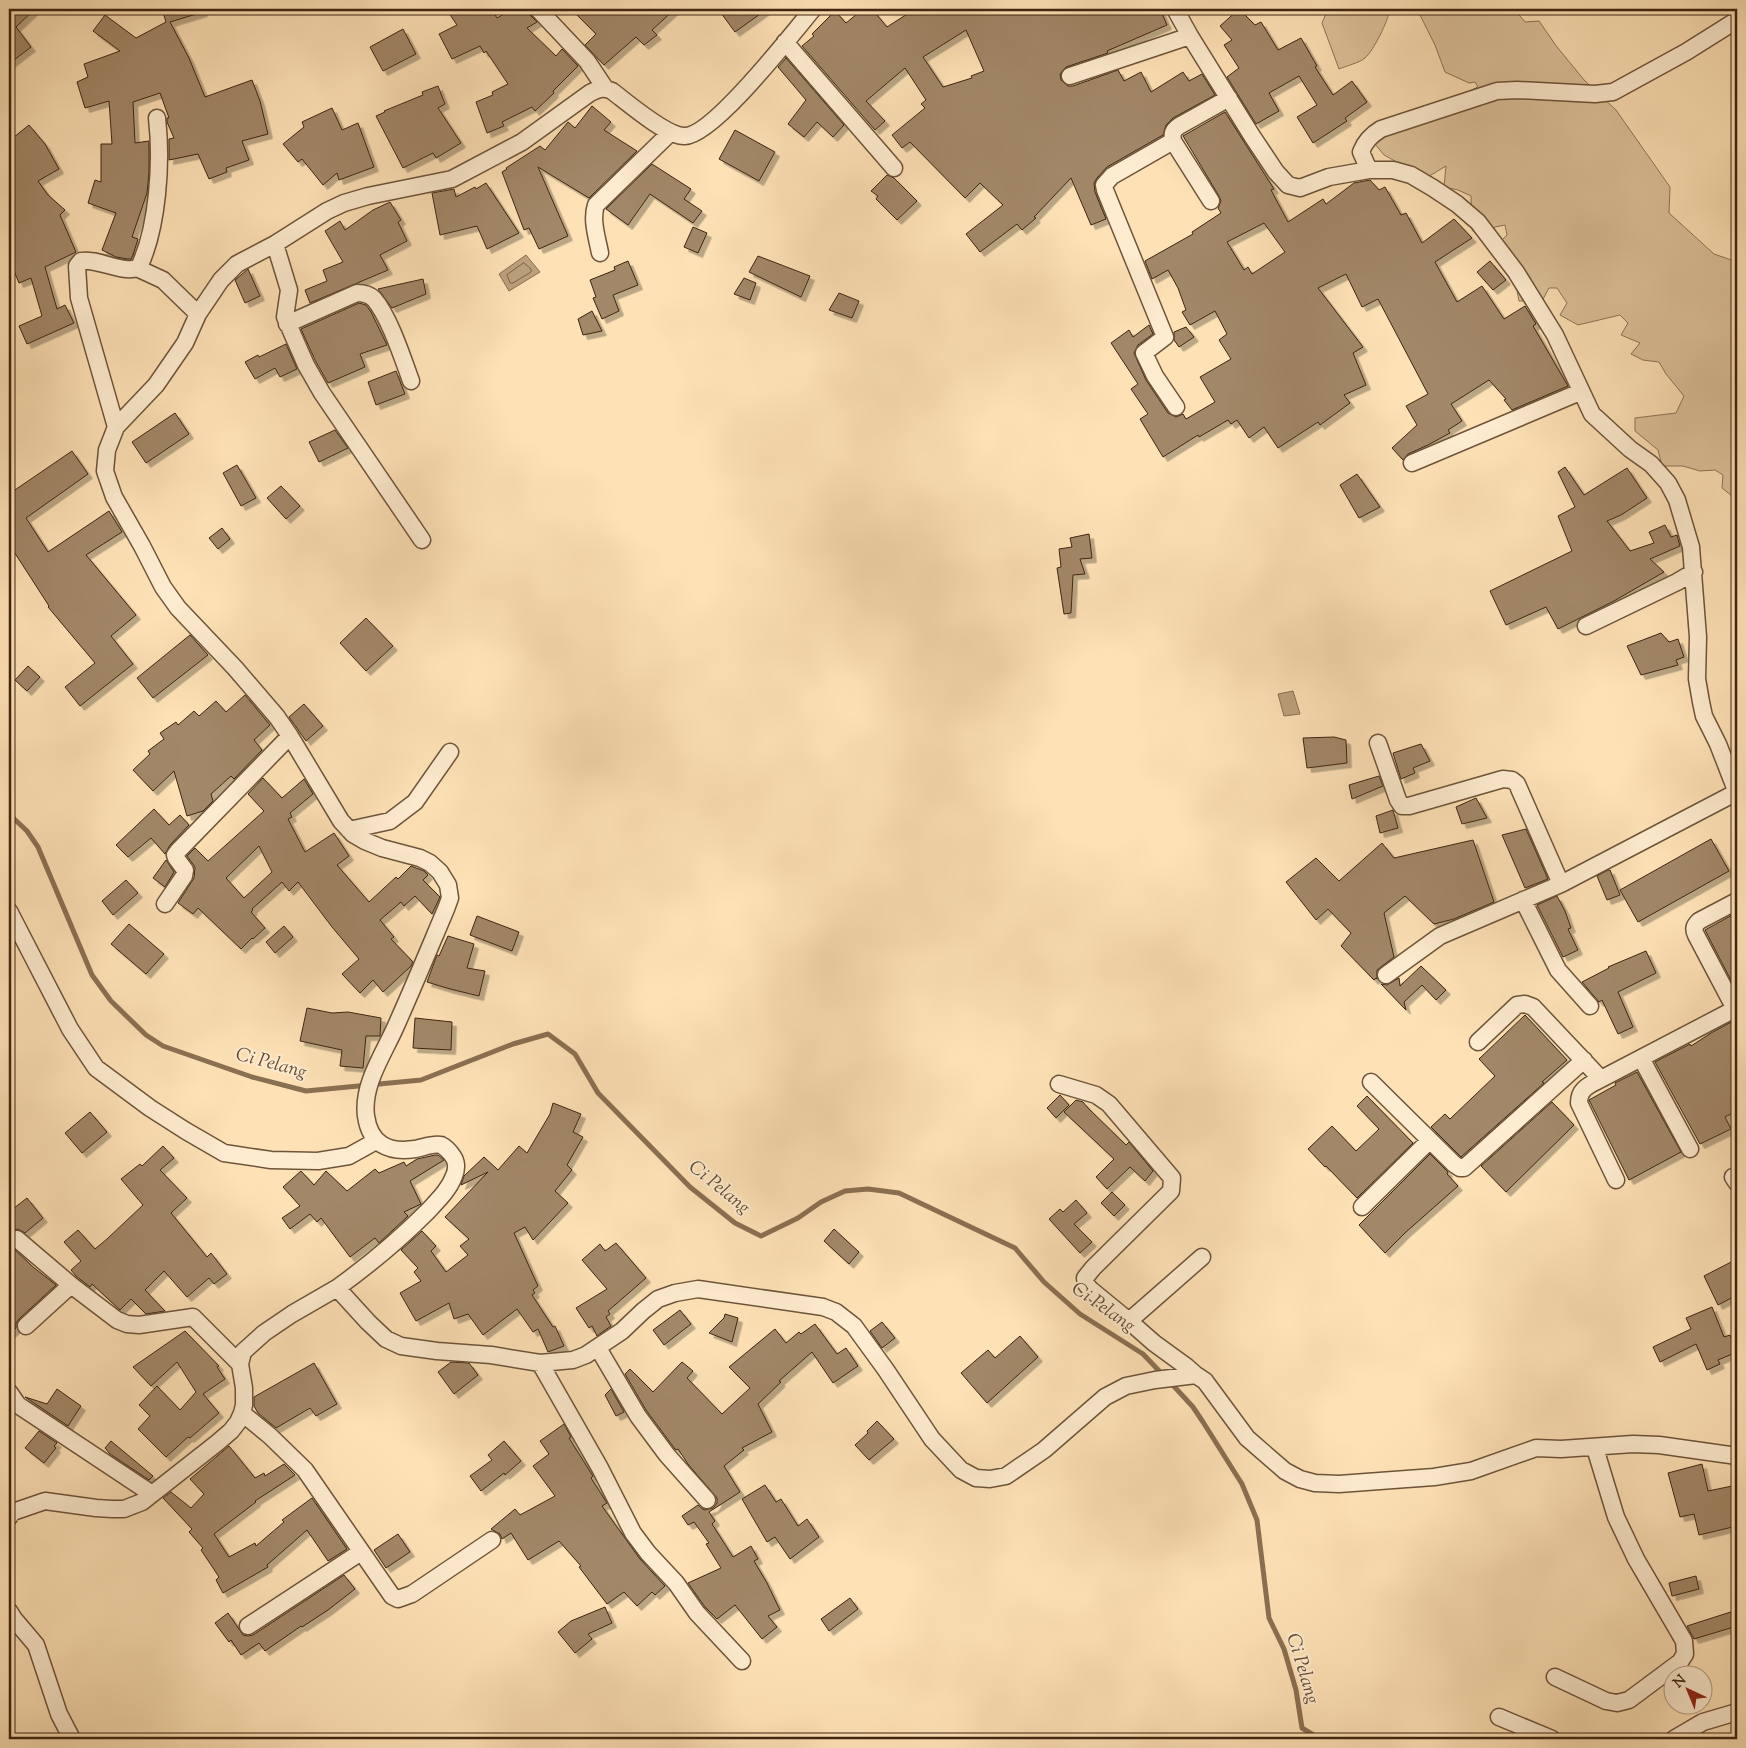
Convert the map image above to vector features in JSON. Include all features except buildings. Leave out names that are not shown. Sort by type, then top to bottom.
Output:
[{"type":"street","points":[[538,9],[587,62],[604,88],[612,91],[670,133],[685,136],[707,127],[739,96],[813,9]]},
{"type":"street","points":[[1175,9],[1276,172],[1288,185],[1300,188],[1330,177],[1369,170],[1392,170],[1411,175],[1457,204],[1478,222],[1516,272],[1555,335],[1580,392],[1596,420],[1651,464],[1668,483],[1677,500],[1691,547],[1698,637],[1697,679],[1701,702],[1704,716],[1718,744],[1737,793],[1560,884],[1440,936],[1386,975]]},
{"type":"street","points":[[1369,170],[1361,152],[1371,135],[1381,129],[1497,91],[1517,90],[1595,94],[1613,92],[1686,52],[1737,20]]},
{"type":"street","points":[[1070,76],[1190,36]]},
{"type":"street","points":[[785,42],[894,168]]},
{"type":"street","points":[[10,1512],[45,1501],[96,1508],[124,1509],[142,1502],[231,1431],[242,1413],[244,1388],[240,1364],[243,1352],[252,1343],[292,1314],[337,1288],[389,1247],[449,1187],[455,1175],[456,1165],[454,1157],[448,1150],[439,1145],[397,1150],[384,1147],[376,1141],[369,1130],[366,1117],[366,1096],[371,1080],[446,910],[450,898],[448,885],[440,872],[430,863],[420,858],[365,841],[349,830],[325,796],[290,736],[262,700],[178,608],[163,587],[114,497],[105,471],[107,450],[116,427],[156,385],[184,343],[198,314],[228,271],[237,264],[344,203],[376,194],[452,179],[522,142],[590,93],[604,88]]},
{"type":"street","points":[[1211,201],[1173,141],[1172,134],[1174,129],[1229,98]]},
{"type":"street","points":[[137,268],[141,262],[150,233],[160,170],[157,118]]},
{"type":"street","points":[[600,253],[594,221],[596,205],[670,133]]},
{"type":"street","points":[[1173,141],[1118,172],[1104,185],[1165,337],[1144,353],[1155,376],[1176,407]]},
{"type":"street","points":[[275,244],[289,290],[284,317],[306,365],[322,393],[422,540]]},
{"type":"street","points":[[116,427],[101,368],[79,298],[77,266],[81,261],[88,259],[119,268],[137,268],[163,280],[198,314]]},
{"type":"street","points":[[287,324],[357,293],[366,293],[374,299],[382,311],[411,381]]},
{"type":"street","points":[[1412,463],[1580,392]]},
{"type":"street","points":[[1586,626],[1694,572]]},
{"type":"street","points":[[164,904],[184,876],[185,870],[175,855],[178,851],[290,736]]},
{"type":"street","points":[[1378,743],[1398,800],[1402,806],[1409,806],[1503,779],[1512,780],[1517,784],[1560,884]]},
{"type":"street","points":[[349,830],[390,822],[415,802],[450,752]]},
{"type":"street","points":[[1523,900],[1558,970],[1590,1006]]},
{"type":"street","points":[[1616,1180],[1579,1103],[1582,1089],[1736,1010],[1694,930],[1699,921],[1737,901]]},
{"type":"street","points":[[9,911],[70,1029],[96,1068],[150,1108],[186,1131],[224,1153],[271,1160],[318,1160],[349,1156],[376,1141]]},
{"type":"street","points":[[1478,1042],[1517,1005],[1525,1004],[1533,1007],[1601,1079]]},
{"type":"street","points":[[1642,1058],[1690,1149]]},
{"type":"street","points":[[1371,1082],[1454,1164],[1464,1168],[1584,1060]]},
{"type":"street","points":[[1059,1084],[1096,1095],[1109,1104],[1172,1178],[1171,1191],[1085,1278],[1086,1284],[1090,1289],[1154,1343],[1187,1367],[1188,1376]]},
{"type":"street","points":[[1362,1207],[1430,1140]]},
{"type":"street","points":[[18,1239],[71,1285],[117,1320],[127,1324],[139,1325],[195,1318],[240,1364]]},
{"type":"street","points":[[1129,1321],[1202,1257]]},
{"type":"street","points":[[26,1326],[71,1285]]},
{"type":"street","points":[[337,1288],[368,1322],[386,1338],[401,1346],[491,1355],[540,1363],[573,1360],[598,1348],[622,1331],[643,1310],[658,1299],[675,1292],[698,1290],[823,1307],[836,1312],[854,1326],[932,1439],[961,1470],[976,1478],[990,1479],[1006,1476],[1044,1450],[1105,1397],[1126,1386],[1188,1376],[1205,1381],[1247,1438],[1285,1471],[1300,1479],[1315,1483],[1339,1484],[1434,1477],[1471,1471],[1536,1448],[1596,1448],[1633,1444],[1659,1445],[1737,1456]]},
{"type":"street","points":[[598,1348],[638,1416],[667,1455],[707,1500]]},
{"type":"street","points":[[540,1363],[600,1468],[633,1532],[648,1553],[680,1589],[697,1613],[742,1661]]},
{"type":"street","points":[[9,1392],[18,1405],[152,1494]]},
{"type":"street","points":[[242,1413],[270,1436],[304,1470],[392,1596],[398,1599],[412,1594],[492,1540]]},
{"type":"street","points":[[1555,1677],[1606,1701],[1617,1703],[1629,1700],[1680,1662],[1685,1654],[1684,1641],[1636,1559],[1616,1517],[1596,1448]]},
{"type":"street","points":[[248,1626],[361,1552]]},
{"type":"street","points":[[9,1611],[36,1645],[59,1714],[72,1739]]},
{"type":"street","points":[[1674,1739],[1703,1722],[1737,1712]]},
{"type":"street","points":[[1499,1716],[1552,1739]]},
{"type":"shaded area","points":[[1328,9],[1390,9],[1387,21],[1369,54],[1359,61],[1339,69],[1322,23]]},
{"type":"shaded area","points":[[1417,9],[1514,9],[1525,22],[1539,21],[1557,47],[1585,81],[1616,110],[1670,187],[1669,213],[1714,254],[1737,262],[1737,500],[1722,488],[1723,475],[1715,470],[1700,471],[1683,466],[1662,466],[1658,450],[1635,431],[1635,418],[1676,413],[1684,396],[1659,362],[1643,360],[1631,354],[1640,343],[1621,335],[1628,323],[1620,315],[1578,325],[1560,315],[1567,303],[1557,288],[1549,288],[1542,301],[1519,301],[1516,285],[1518,265],[1511,251],[1492,250],[1507,235],[1505,225],[1495,227],[1484,239],[1472,230],[1471,196],[1458,190],[1444,187],[1446,166],[1426,178],[1384,155],[1370,138],[1478,87],[1475,82],[1469,83],[1445,72],[1435,45]]},
{"type":"water","points":[[526,255],[540,272],[509,291],[499,274]]},
{"type":"water","points":[[1293,691],[1300,714],[1284,716],[1278,694]]},
{"type":"waterway","name":"Ci Pelang","points":[[9,814],[27,831],[38,847],[92,975],[111,1001],[146,1035],[163,1046],[252,1077],[306,1091],[421,1080],[513,1044],[548,1034],[575,1054],[598,1093],[690,1187],[735,1223],[761,1236],[798,1218],[821,1202],[845,1191],[868,1189],[899,1193],[1015,1248],[1044,1282],[1080,1314],[1143,1354],[1164,1376]]},
{"type":"waterway","name":"Ci Pelang","points":[[1170,1382],[1193,1407],[1242,1484],[1257,1520],[1269,1618],[1284,1649],[1296,1690],[1302,1728],[1320,1739]]}]
